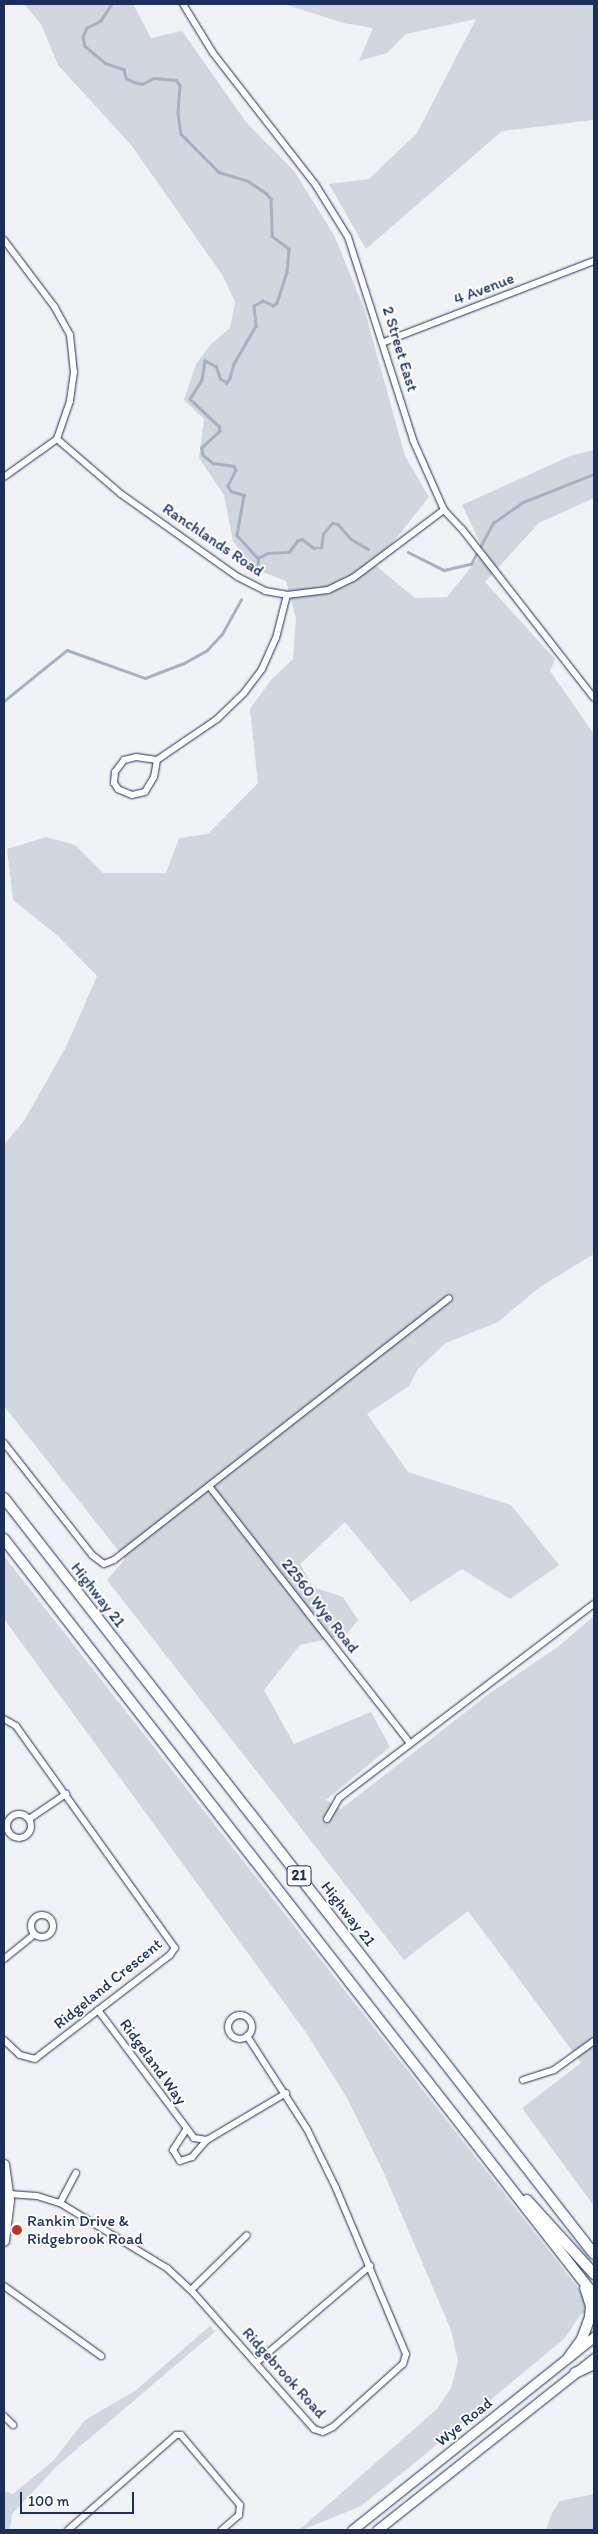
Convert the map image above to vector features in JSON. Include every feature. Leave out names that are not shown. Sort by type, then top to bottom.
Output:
[{"type":"main road","name":"Highway 21","points":[[4,1498],[594,2254]]},
{"type":"main road","name":"21","points":[[4,1539],[594,2295]]},
{"type":"main road","points":[[4,2164],[9,2194],[4,2242]]},
{"type":"main road","points":[[505,2182],[530,2202],[594,2274]]},
{"type":"main road","points":[[569,2357],[582,2338],[590,2317],[591,2306],[582,2280]]},
{"type":"main road","name":"Wye Road","points":[[352,2530],[594,2337]]},
{"type":"main road","name":"Wye Road","points":[[377,2530],[594,2358]]},
{"type":"main road","points":[[576,2373],[594,2364]]},
{"type":"street","name":"2 Street East","points":[[183,4],[196,29],[228,75],[335,214],[355,253],[413,440],[444,510],[462,529],[594,698]]},
{"type":"street","points":[[4,240],[54,306],[70,335],[74,372],[70,402],[57,438],[4,477]]},
{"type":"street","name":"4 Avenue","points":[[384,342],[594,261]]},
{"type":"street","name":"Ranchlands Road","points":[[57,438],[122,494],[238,577],[266,591],[287,595],[328,590],[353,578],[444,510]]},
{"type":"street","points":[[157,760],[154,777],[145,792],[132,795],[118,789],[114,782],[115,772],[124,760],[136,757],[157,760],[217,719],[244,694],[262,669],[276,638],[287,595]]},
{"type":"street","points":[[4,1443],[92,1555],[104,1564],[114,1560],[449,1298]]},
{"type":"street","name":"22560 Wye Road","points":[[209,1486],[410,1743]]},
{"type":"street","points":[[327,1819],[339,1798],[594,1606]]},
{"type":"street","name":"Ridgeland Crescent","points":[[4,1719],[16,1726],[174,1943],[170,1955],[35,2060],[20,2055],[4,2040]]},
{"type":"street","points":[[29,1819],[66,1794]]},
{"type":"street","points":[[4,1959],[34,1935]]},
{"type":"street","name":"Ridgeland Way","points":[[98,2010],[186,2130],[194,2138],[207,2140]]},
{"type":"street","name":"Ridgebrook Road","points":[[9,2194],[38,2196],[60,2204],[167,2268],[191,2290],[314,2428],[324,2432],[334,2428],[403,2364],[406,2358],[403,2342],[336,2188],[286,2093],[247,2036]]},
{"type":"street","points":[[523,2080],[554,2070],[594,2040]]},
{"type":"street","name":"Ridgeland Way","points":[[186,2130],[172,2150],[180,2161],[192,2157],[207,2140],[286,2093]]},
{"type":"street","points":[[60,2204],[76,2173]]},
{"type":"street","points":[[191,2290],[247,2235]]},
{"type":"street","points":[[256,2363],[370,2266]]},
{"type":"street","points":[[4,2286],[102,2356]]},
{"type":"street","points":[[4,2416],[13,2425]]},
{"type":"street","points":[[68,2530],[176,2435],[181,2435],[240,2505],[239,2515],[222,2530]]},
{"type":"shaded area","points":[[24,4],[133,4],[151,38],[182,31],[246,122],[294,171],[334,235],[364,308],[405,456],[429,497],[375,565],[415,598],[447,597],[484,551],[462,505],[570,456],[594,450],[594,498],[539,523],[485,582],[555,659],[550,671],[594,734],[594,1254],[540,1287],[498,1322],[446,1343],[418,1369],[409,1386],[367,1414],[408,1472],[511,1505],[559,1565],[510,1599],[462,1569],[411,1602],[345,1522],[300,1564],[313,1587],[343,1597],[358,1620],[346,1635],[300,1645],[264,1690],[294,1744],[371,1712],[390,1747],[326,1800],[341,1809],[490,1693],[559,1646],[594,1616],[594,2206],[522,2108],[581,2063],[562,2037],[468,1911],[404,1960],[107,1580],[125,1559],[4,1406],[4,1145],[25,1119],[66,1047],[97,976],[58,936],[13,900],[7,849],[46,837],[75,845],[103,873],[166,873],[179,838],[208,834],[258,783],[250,709],[271,680],[293,659],[296,618],[286,581],[252,568],[233,541],[224,495],[199,458],[204,419],[184,400],[196,364],[211,344],[230,328],[235,302],[223,276],[132,146],[58,65],[41,24]]},
{"type":"shaded area","points":[[284,4],[594,4],[594,120],[502,131],[366,249],[329,184],[369,179],[417,133],[476,19],[406,34],[387,53],[359,61],[373,28],[343,23]]},
{"type":"shaded area","points":[[4,1556],[579,2289],[584,2301],[586,2314],[581,2314],[565,2338],[411,2466],[361,2506],[302,2530],[299,2530],[437,2409],[451,2388],[458,2361],[451,2330],[383,2171],[347,2098],[307,2034],[4,1619]]},
{"type":"shaded area","points":[[211,2325],[213,2331],[217,2330],[57,2466],[12,2514],[10,2530],[4,2530],[4,2491],[13,2494],[53,2461],[85,2420],[135,2391]]},
{"type":"shaded area","points":[[594,2494],[594,2530],[546,2530],[552,2513],[560,2501]]},
{"type":"waterway","points":[[112,4],[101,21],[87,28],[83,37],[85,46],[105,63],[124,69],[126,78],[134,82],[142,84],[154,78],[176,80],[180,85],[178,113],[181,134],[219,172],[248,181],[266,193],[271,199],[272,236],[289,249],[287,272],[277,303],[273,306],[263,301],[254,306],[256,326],[234,364],[227,383],[220,379],[216,367],[205,361],[202,380],[190,399],[219,426],[220,431],[202,448],[203,455],[213,463],[234,466],[236,470],[228,486],[231,491],[244,495],[237,535],[258,558]]},
{"type":"waterway","points":[[408,552],[444,570],[471,564],[493,523],[523,502],[594,474]]},
{"type":"waterway","points":[[258,558],[268,553],[289,552],[297,541],[302,539],[314,548],[321,548],[323,534],[332,523],[338,524],[351,539],[368,549]]},
{"type":"waterway","points":[[257,572],[258,558]]},
{"type":"waterway","points":[[4,701],[67,650],[145,678],[184,663],[207,650],[222,634],[241,600]]},
{"type":"place","name":"Rankin Drive & Ridgebrook Road","points":[[17,2230]]}]
